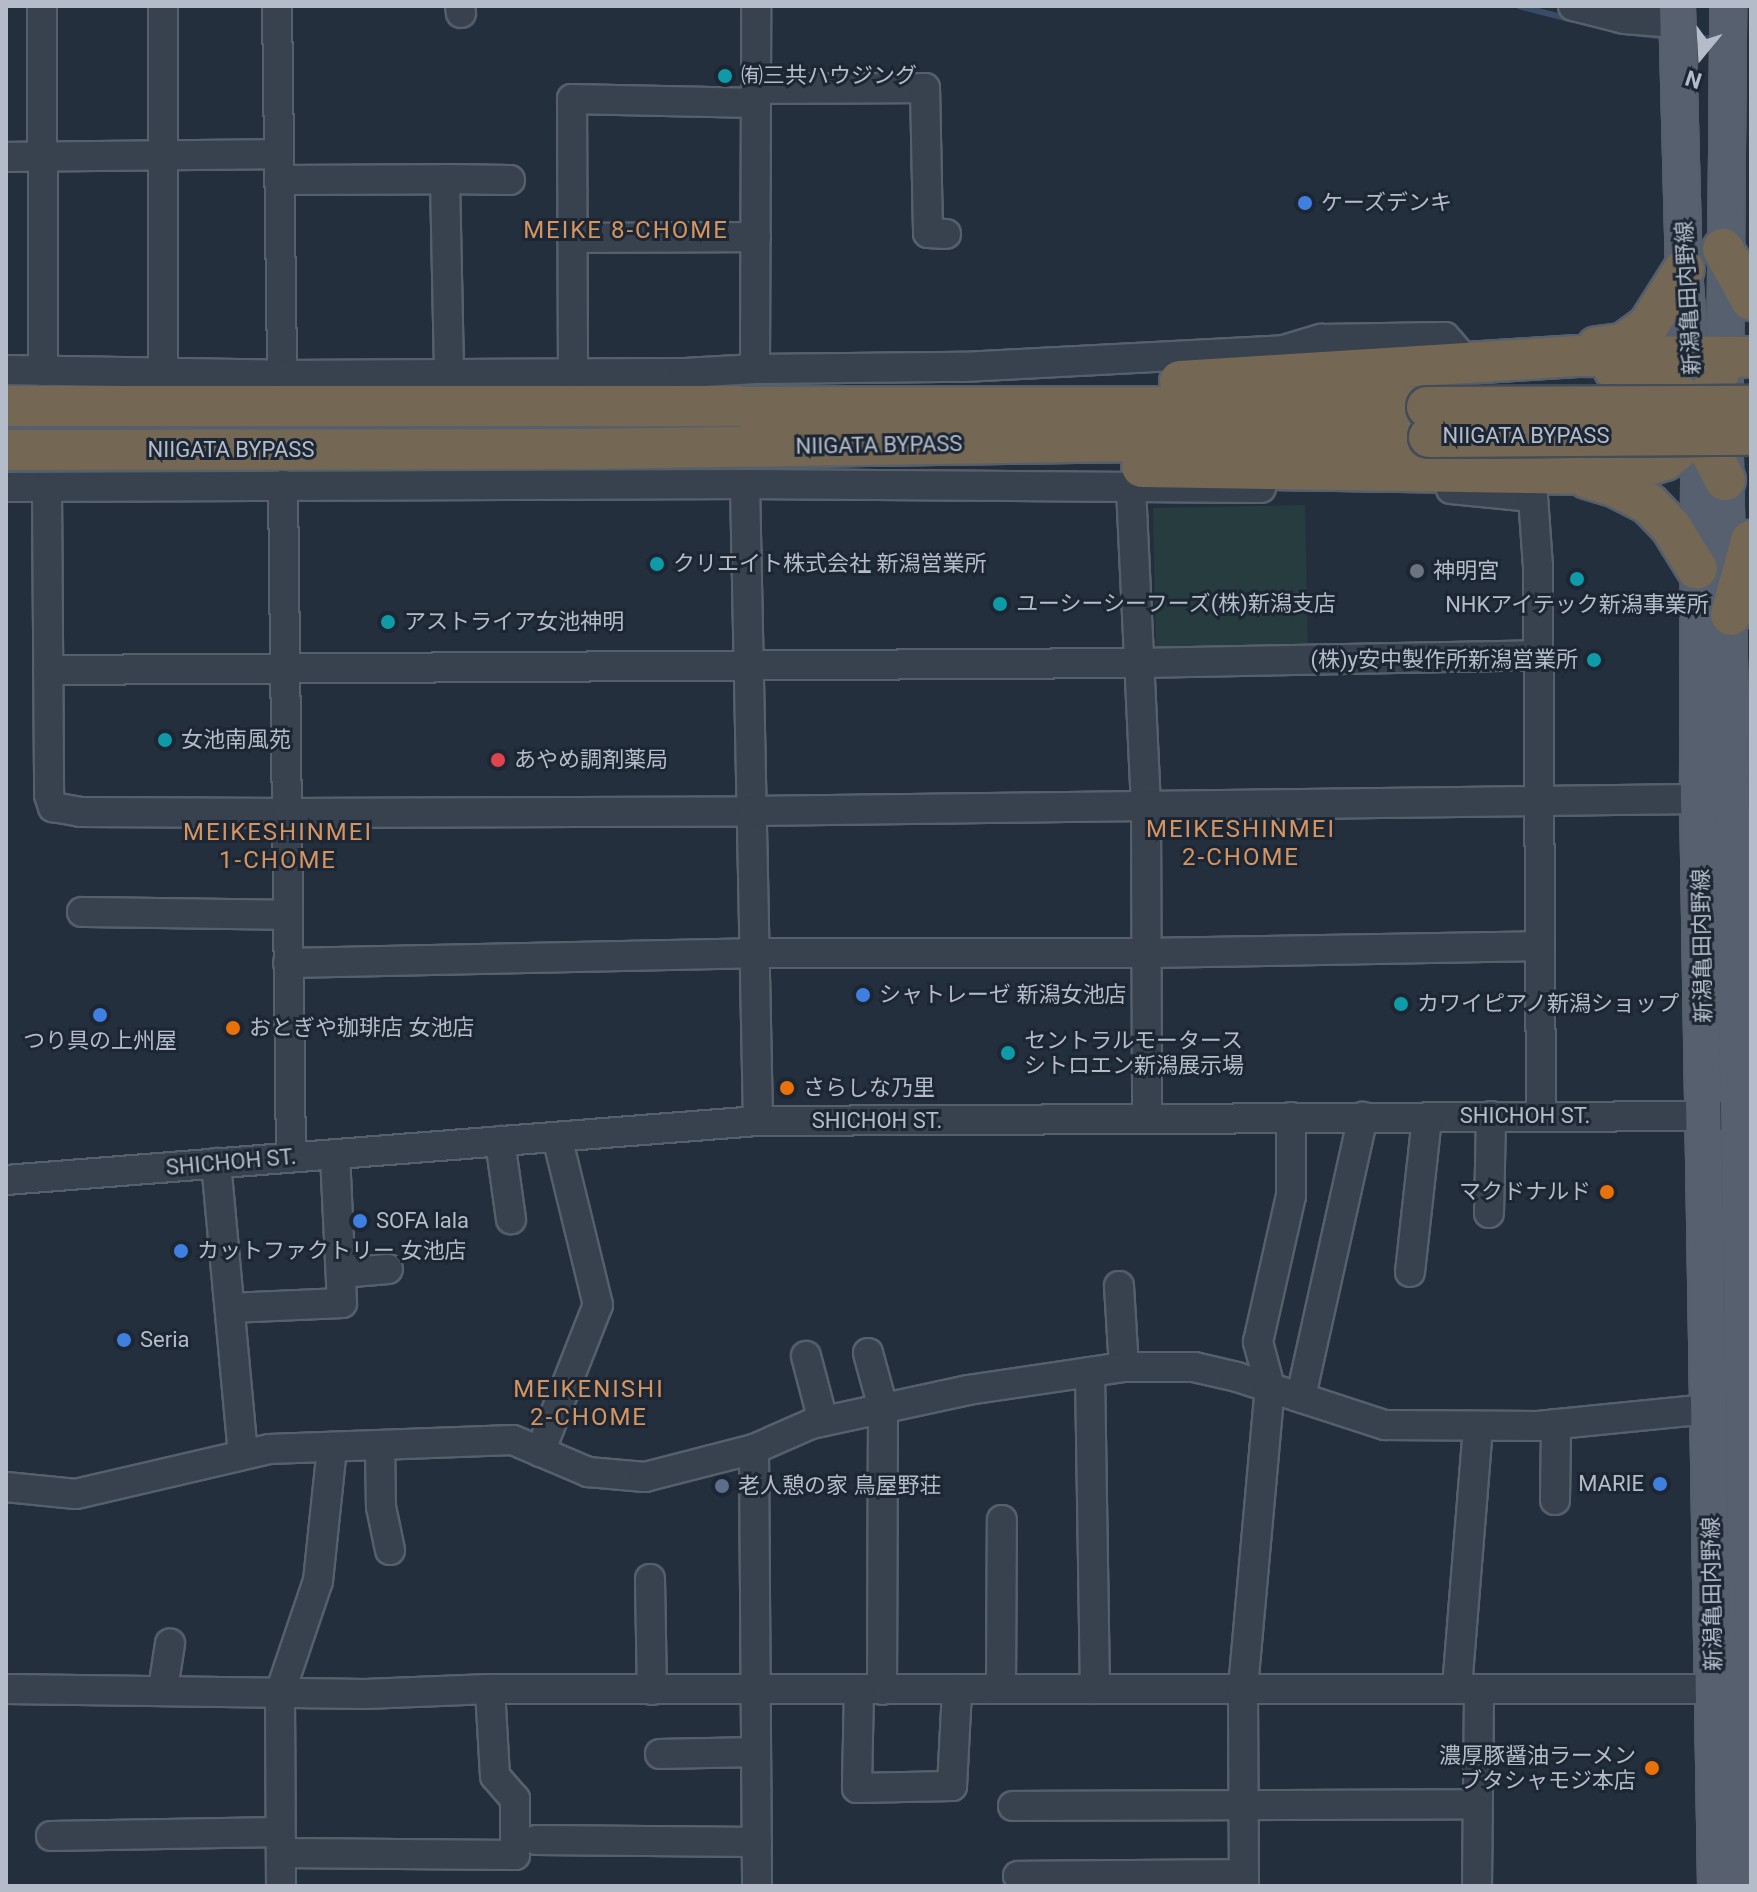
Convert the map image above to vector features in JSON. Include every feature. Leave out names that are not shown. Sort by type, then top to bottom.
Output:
[{"type":"highway","points":[[1723,249],[1751,300]]},
{"type":"highway","points":[[833,404],[1023,388],[1284,376],[1623,344],[1648,326],[1684,269]]},
{"type":"highway","points":[[1466,361],[1721,357],[1727,433]]},
{"type":"highway","points":[[1466,361],[1617,369],[1666,383],[1727,433]]},
{"type":"highway","name":"NIIGATA BYPASS","points":[[6,406],[833,404],[1727,433]]},
{"type":"highway","name":"NIIGATA BYPASS","points":[[6,450],[586,449],[1428,422]]},
{"type":"highway","points":[[586,449],[941,464],[1576,474],[1634,470],[1665,460],[1681,447],[1727,433]]},
{"type":"highway","points":[[1576,474],[1614,486],[1649,504],[1671,527],[1697,569]]},
{"type":"highway","points":[[1731,615],[1751,541]]},
{"type":"main road","name":"新潟亀田内野線","points":[[1721,357],[1723,249],[1739,44],[1728,6]]},
{"type":"main road","name":"新潟亀田内野線","points":[[1677,15],[1684,269],[1721,357]]},
{"type":"main road","name":"新潟亀田内野線","points":[[1716,1886],[1736,1689],[1748,1409],[1731,1116],[1698,799],[1697,569],[1727,433]]},
{"type":"main road","name":"新潟亀田内野線","points":[[1727,433],[1731,615],[1742,799],[1731,1116],[1708,1409],[1736,1689],[1747,1886]]},
{"type":"street","points":[[42,6],[43,371]]},
{"type":"street","points":[[163,6],[163,373]]},
{"type":"street","points":[[277,6],[282,375]]},
{"type":"street","points":[[755,369],[756,6]]},
{"type":"street","points":[[1573,6],[1625,19],[1677,15]]},
{"type":"street","points":[[573,374],[572,99],[756,96],[925,88],[928,233],[946,234]]},
{"type":"street","points":[[6,157],[161,156],[445,179],[510,180]]},
{"type":"street","points":[[445,179],[449,374]]},
{"type":"street","points":[[572,238],[756,237]]},
{"type":"street","points":[[6,370],[282,375],[573,374],[963,367],[1284,350],[1321,339],[1445,337],[1466,361]]},
{"type":"street","points":[[745,484],[758,1121]]},
{"type":"street","points":[[6,487],[745,484],[1447,489],[1533,497],[1538,566],[1541,1116]]},
{"type":"street","points":[[283,485],[291,1156]]},
{"type":"street","points":[[1131,488],[1146,805],[1147,1118]]},
{"type":"street","points":[[47,489],[49,795],[53,807],[80,812],[750,811],[1698,799]]},
{"type":"street","points":[[48,670],[748,663],[1139,663],[1538,655]]},
{"type":"street","points":[[82,912],[287,915]]},
{"type":"street","points":[[288,963],[753,953],[1146,953],[1540,946]]},
{"type":"street","points":[[1489,1213],[1491,1116]]},
{"type":"street","name":"SHICHOH ST.","points":[[6,1180],[758,1121],[1731,1116]]},
{"type":"street","points":[[1018,1876],[1244,1880],[1243,1688],[1270,1387],[1258,1342],[1291,1196],[1291,1117]]},
{"type":"street","points":[[1301,1396],[1363,1117]]},
{"type":"street","points":[[1410,1272],[1427,1117]]},
{"type":"street","points":[[540,1452],[598,1305],[557,1137]]},
{"type":"street","points":[[500,1141],[511,1219]]},
{"type":"street","points":[[230,1308],[342,1303],[335,1155]]},
{"type":"street","points":[[216,1163],[243,1454]]},
{"type":"street","points":[[341,1273],[388,1269]]},
{"type":"street","points":[[1119,1286],[1124,1367]]},
{"type":"street","points":[[868,1353],[883,1408],[870,1690],[857,1788],[952,1786],[957,1689]]},
{"type":"street","points":[[806,1356],[823,1421]]},
{"type":"street","points":[[6,1487],[76,1494],[269,1449],[513,1440],[588,1472],[645,1477],[754,1449],[823,1421],[968,1390],[1124,1367],[1194,1367],[1301,1396],[1385,1425],[1478,1427],[1556,1424],[1708,1409]]},
{"type":"street","points":[[1090,1372],[1095,1689]]},
{"type":"street","points":[[1555,1500],[1556,1424]]},
{"type":"street","points":[[1477,1886],[1477,1804],[1468,1688],[1478,1427]]},
{"type":"street","points":[[380,1445],[381,1507],[390,1550]]},
{"type":"street","points":[[281,1886],[280,1693],[318,1581],[332,1447]]},
{"type":"street","points":[[754,1449],[757,1886]]},
{"type":"street","points":[[1001,1689],[1002,1520]]},
{"type":"street","points":[[650,1579],[652,1690]]},
{"type":"street","points":[[163,1689],[170,1644]]},
{"type":"street","points":[[6,1689],[365,1694],[490,1689],[1736,1689]]},
{"type":"street","points":[[51,1836],[515,1855],[515,1799],[495,1776],[490,1689]]},
{"type":"street","points":[[660,1754],[756,1752]]},
{"type":"street","points":[[1013,1806],[1477,1804]]},
{"type":"street","points":[[536,1840],[757,1842]]},
{"type":"green space","points":[[1305,505],[1308,649],[1156,653],[1153,508]]},
{"type":"waterway","points":[[1519,6],[1573,20]]},
{"type":"waterway","points":[[1615,31],[1667,37]]},
{"type":"waterway","points":[[1687,37],[1715,39]]},
{"type":"place","name":"㈲三共ハウジング","points":[[725,76]]},
{"type":"place","name":"ケーズデンキ","points":[[1305,203]]},
{"type":"place","name":"クリエイト株式会社 新潟営業所","points":[[657,564]]},
{"type":"place","name":"神明宮","points":[[1417,571]]},
{"type":"place","name":"NHKアイテック新潟事業所","points":[[1577,579]]},
{"type":"place","name":"ユーシーシーフーズ(株)新潟支店","points":[[1000,604]]},
{"type":"place","name":"アストライア女池神明","points":[[388,622]]},
{"type":"place","name":"(株)y安中製作所新潟営業所","points":[[1594,660]]},
{"type":"place","name":"女池南風苑","points":[[165,740]]},
{"type":"place","name":"あやめ調剤薬局","points":[[498,760]]},
{"type":"place","name":"シャトレーゼ 新潟女池店","points":[[863,995]]},
{"type":"place","name":"カワイピアノ新潟ショップ","points":[[1401,1004]]},
{"type":"place","name":"つり具の上州屋","points":[[100,1015]]},
{"type":"place","name":"おとぎや珈琲店 女池店","points":[[233,1028]]},
{"type":"place","name":"セントラルモータース シトロエン新潟展示場","points":[[1008,1053]]},
{"type":"place","name":"さらしな乃里","points":[[787,1088]]},
{"type":"place","name":"マクドナルド","points":[[1607,1192]]},
{"type":"place","name":"SOFA lala","points":[[360,1221]]},
{"type":"place","name":"カットファクトリー 女池店","points":[[181,1251]]},
{"type":"place","name":"Seria","points":[[124,1340]]},
{"type":"place","name":"MARIE","points":[[1660,1484]]},
{"type":"place","name":"老人憩の家 鳥屋野荘","points":[[722,1486]]},
{"type":"place","name":"濃厚豚醤油ラーメン ブタシャモジ本店","points":[[1652,1768]]},
{"type":"district","name":"MEIKE 8-CHOME","points":[[626,231]]},
{"type":"district","name":"MEIKESHINMEI 2-CHOME","points":[[1241,844]]},
{"type":"district","name":"MEIKESHINMEI 1-CHOME","points":[[278,847]]},
{"type":"district","name":"MEIKENISHI 2-CHOME","points":[[589,1404]]}]
